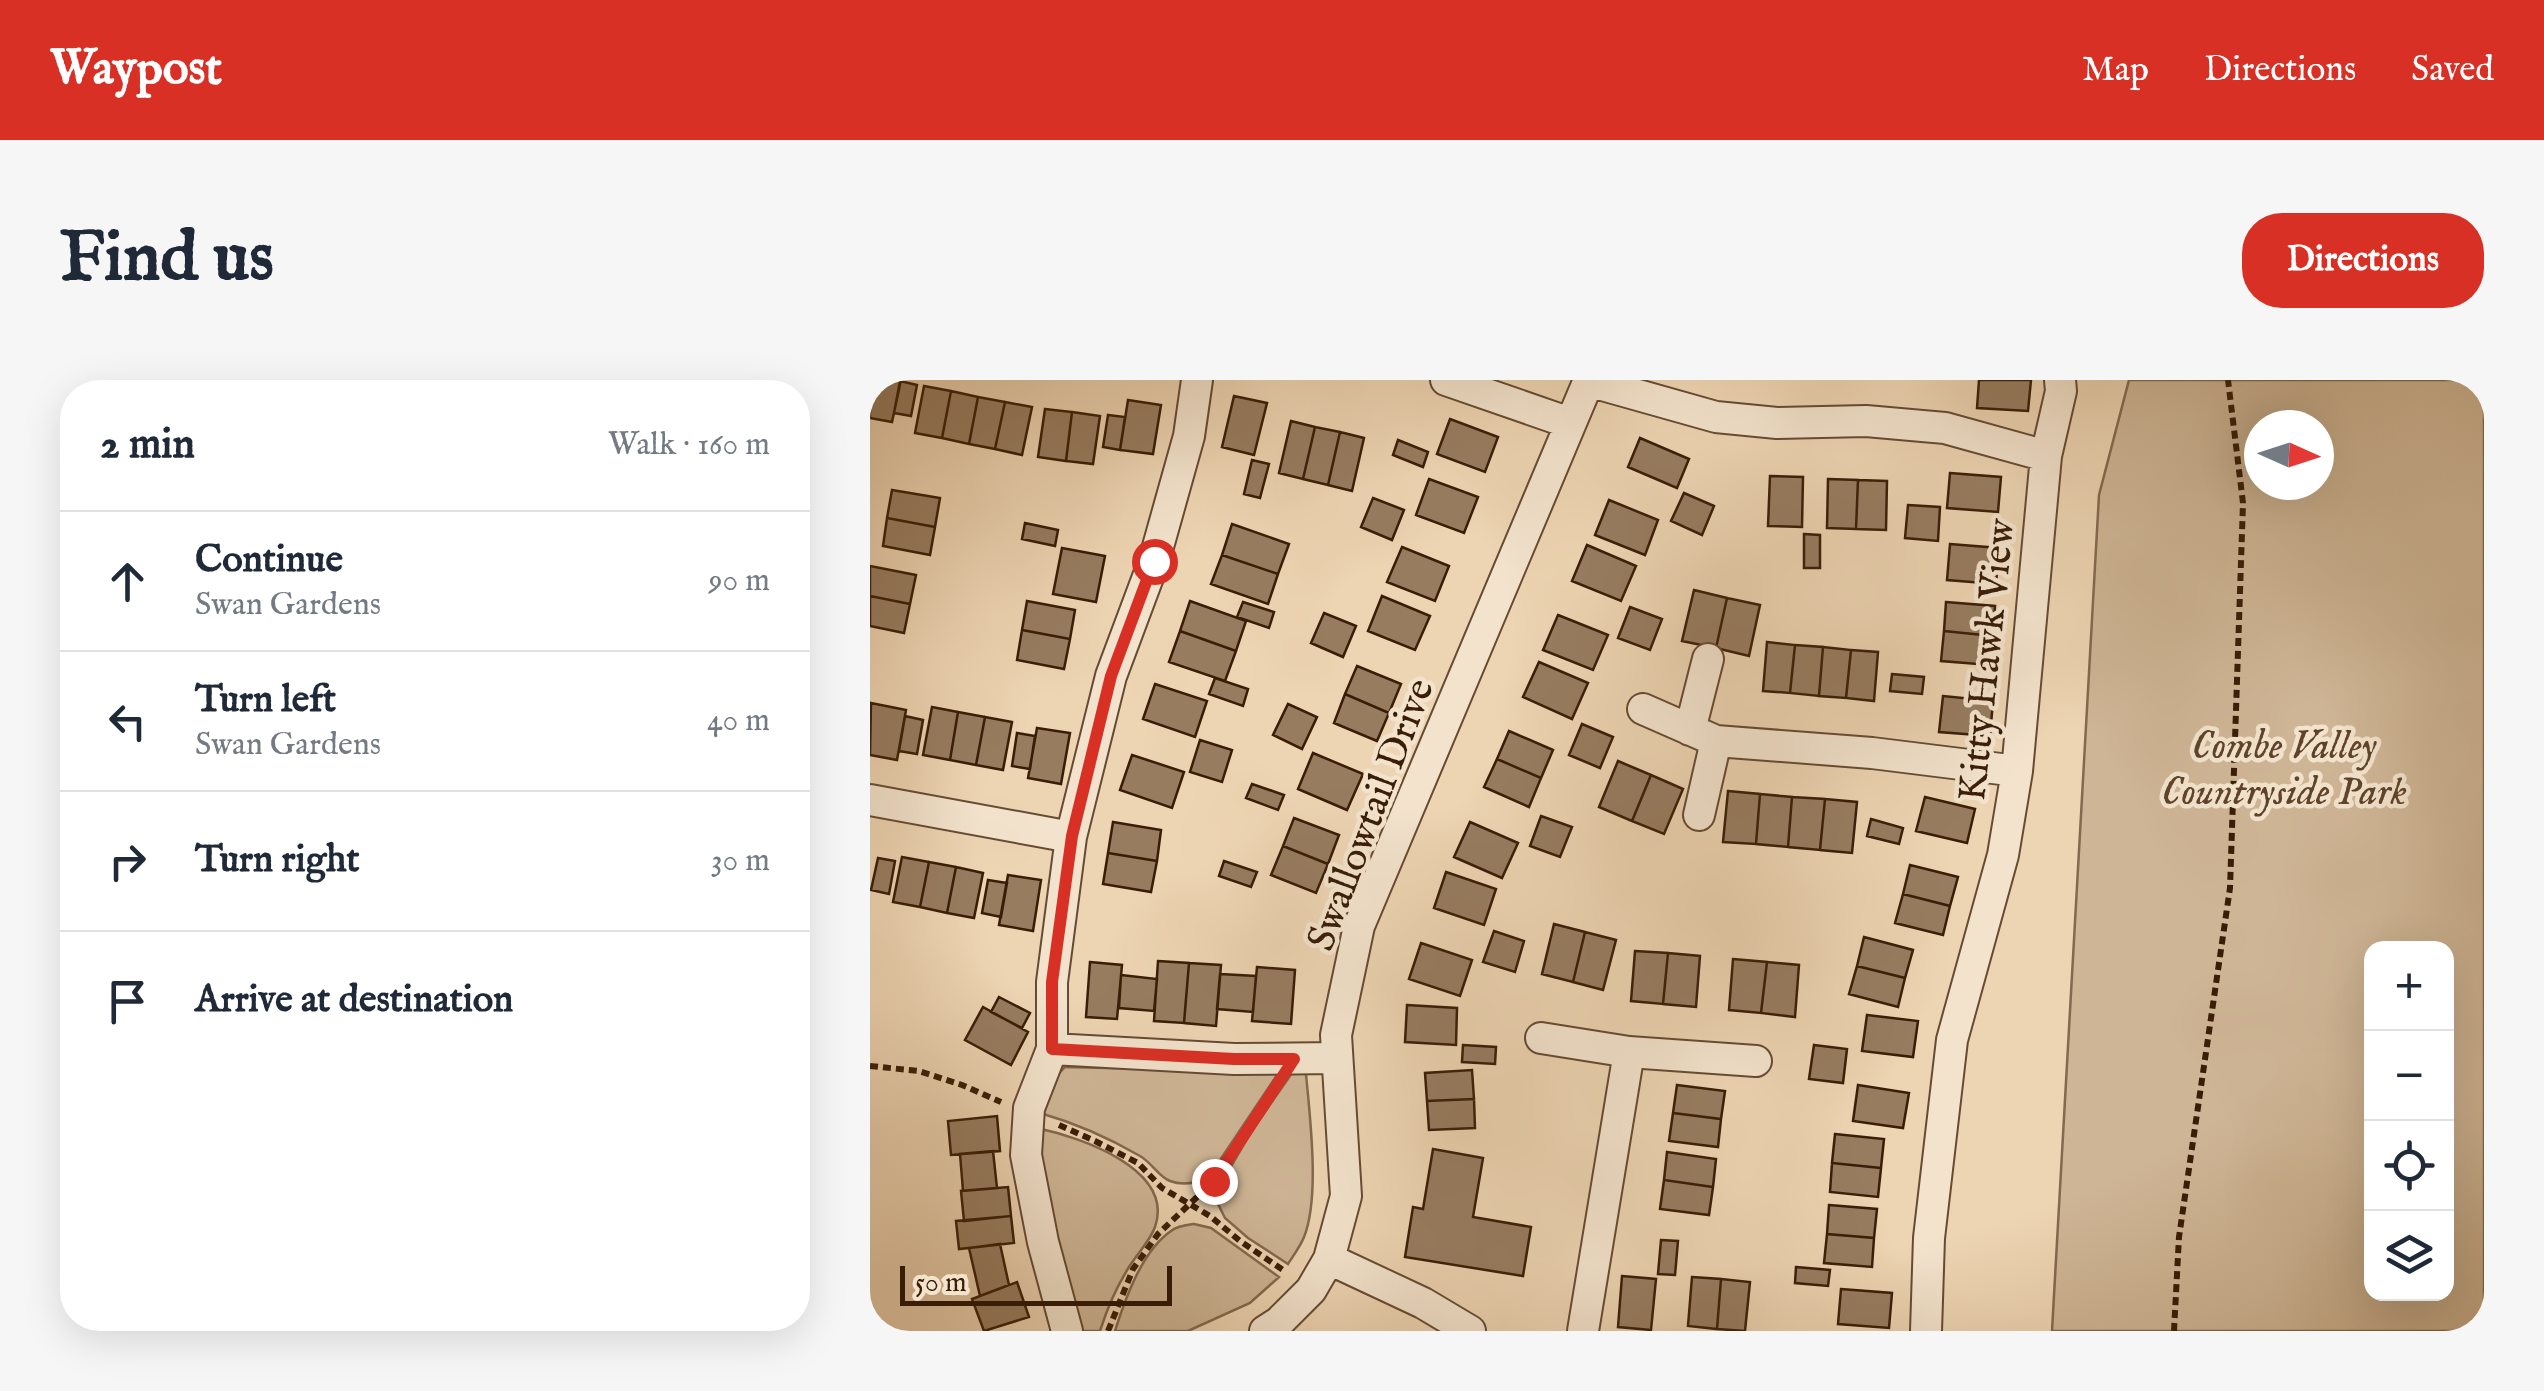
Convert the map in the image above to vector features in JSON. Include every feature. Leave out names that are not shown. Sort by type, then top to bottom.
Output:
[{"type":"street","points":[[1067,1331],[1043,1242],[1026,1155],[1028,1115],[1052,1049],[1052,982],[1072,836],[1111,676],[1154,561],[1184,454],[1197,380]]},
{"type":"street","points":[[1446,380],[1570,424]]},
{"type":"street","points":[[1588,380],[1716,417],[1777,423],[1866,421],[1944,428],[2046,456]]},
{"type":"street","name":"Swallowtail Drive","points":[[1265,1331],[1280,1322],[1312,1290],[1329,1260],[1346,1196],[1336,1035],[1359,926],[1588,380]]},
{"type":"street","name":"Kitty Hawk View","points":[[1926,1331],[1930,1238],[1952,1040],[2003,855],[2017,771],[2046,456],[2060,380]]},
{"type":"street","points":[[1699,815],[1708,658]]},
{"type":"street","points":[[1643,709],[1703,735],[2017,771]]},
{"type":"street","points":[[870,800],[1072,836]]},
{"type":"street","points":[[1541,1038],[1629,1052],[1756,1061]]},
{"type":"street","points":[[1052,1049],[1234,1059],[1338,1058]]},
{"type":"street","points":[[1583,1331],[1629,1052]]},
{"type":"street","points":[[1329,1260],[1423,1303],[1470,1331]]},
{"type":"path","points":[[2174,1331],[2179,1236],[2230,888],[2242,504],[2228,380]]},
{"type":"path","points":[[1108,1331],[1133,1270],[1158,1234],[1214,1181],[1294,1059]]},
{"type":"path","points":[[870,1066],[919,1071],[948,1080],[1095,1141],[1138,1163],[1162,1188],[1210,1216],[1312,1290]]},
{"type":"green space","name":"Combe Valley Countryside Park","points":[[2129,380],[2484,380],[2484,1331],[2052,1331],[2099,495]]},
{"type":"green space","points":[[1065,1067],[1279,1072],[1208,1178],[1185,1184],[1166,1179],[1144,1159],[1116,1143],[1040,1113],[1047,1086]]},
{"type":"green space","points":[[1292,1073],[1306,1074],[1313,1179],[1304,1237],[1288,1264],[1248,1238],[1225,1218],[1218,1204],[1219,1187]]},
{"type":"green space","points":[[1037,1128],[1076,1139],[1120,1159],[1151,1188],[1157,1206],[1153,1232],[1120,1282],[1100,1331],[1080,1331],[1054,1242]]},
{"type":"green space","points":[[1194,1224],[1211,1228],[1279,1277],[1250,1303],[1188,1331],[1115,1331],[1129,1291],[1151,1251],[1173,1229]]},
{"type":"building","points":[[870,380],[901,380],[892,422],[870,418]]},
{"type":"building","points":[[1979,380],[2031,380],[2028,411],[1977,408]]},
{"type":"building","points":[[900,381],[917,385],[911,416],[894,413]]},
{"type":"building","points":[[924,386],[951,391],[942,438],[915,433]]},
{"type":"building","points":[[951,391],[978,397],[969,444],[942,438]]},
{"type":"building","points":[[1234,396],[1267,403],[1254,455],[1222,447]]},
{"type":"building","points":[[978,397],[1005,402],[995,449],[969,444]]},
{"type":"building","points":[[1128,400],[1161,405],[1153,454],[1120,450]]},
{"type":"building","points":[[1005,402],[1032,407],[1022,455],[995,449]]},
{"type":"building","points":[[1045,409],[1072,412],[1066,461],[1038,457]]},
{"type":"building","points":[[1072,412],[1100,416],[1093,464],[1066,461]]},
{"type":"building","points":[[1108,415],[1125,417],[1120,450],[1103,447]]},
{"type":"building","points":[[1450,419],[1498,437],[1485,472],[1437,454]]},
{"type":"building","points":[[1291,421],[1315,427],[1303,479],[1279,473]]},
{"type":"building","points":[[1315,427],[1340,432],[1328,485],[1303,479]]},
{"type":"building","points":[[1340,432],[1364,438],[1352,491],[1328,485]]},
{"type":"building","points":[[1640,438],[1689,459],[1677,488],[1628,467]]},
{"type":"building","points":[[1398,440],[1428,452],[1423,467],[1393,455]]},
{"type":"building","points":[[1252,460],[1269,464],[1260,498],[1244,494]]},
{"type":"building","points":[[1950,473],[2001,477],[1998,512],[1947,508]]},
{"type":"building","points":[[1770,476],[1803,477],[1802,527],[1768,526]]},
{"type":"building","points":[[1429,479],[1478,497],[1464,533],[1416,515]]},
{"type":"building","points":[[1828,479],[1858,480],[1856,529],[1827,528]]},
{"type":"building","points":[[1858,480],[1887,481],[1886,530],[1856,529]]},
{"type":"building","points":[[892,490],[940,498],[935,527],[887,518]]},
{"type":"building","points":[[1684,493],[1714,506],[1702,535],[1671,521]]},
{"type":"building","points":[[1373,498],[1404,510],[1392,540],[1361,527]]},
{"type":"building","points":[[1609,500],[1658,520],[1645,555],[1595,535]]},
{"type":"building","points":[[1908,505],[1940,507],[1938,541],[1905,538]]},
{"type":"building","points":[[887,518],[935,527],[930,555],[883,546]]},
{"type":"building","points":[[1025,523],[1058,530],[1055,546],[1022,539]]},
{"type":"building","points":[[1232,524],[1289,544],[1278,574],[1222,555]]},
{"type":"building","points":[[1804,534],[1820,535],[1820,568],[1804,568]]},
{"type":"building","points":[[1950,544],[1999,548],[1996,584],[1947,580]]},
{"type":"building","points":[[1587,545],[1636,566],[1621,601],[1572,581]]},
{"type":"building","points":[[1402,547],[1449,566],[1435,601],[1387,582]]},
{"type":"building","points":[[1062,548],[1105,556],[1096,602],[1053,594]]},
{"type":"building","points":[[1222,555],[1278,574],[1268,604],[1211,584]]},
{"type":"building","points":[[870,566],[916,575],[910,604],[870,596]]},
{"type":"building","points":[[1694,590],[1727,598],[1716,648],[1682,641]]},
{"type":"building","points":[[870,596],[910,604],[904,633],[870,626]]},
{"type":"building","points":[[1382,596],[1430,616],[1415,650],[1368,631]]},
{"type":"building","points":[[1727,598],[1760,605],[1749,656],[1716,648]]},
{"type":"building","points":[[1027,601],[1075,610],[1070,639],[1022,630]]},
{"type":"building","points":[[1190,601],[1246,621],[1236,651],[1180,631]]},
{"type":"building","points":[[1243,602],[1274,612],[1269,628],[1237,617]]},
{"type":"building","points":[[1946,602],[1995,606],[1993,636],[1944,631]]},
{"type":"building","points":[[1630,607],[1662,619],[1650,650],[1618,638]]},
{"type":"building","points":[[1324,613],[1356,626],[1343,657],[1311,643]]},
{"type":"building","points":[[1558,615],[1608,635],[1593,670],[1543,650]]},
{"type":"building","points":[[1022,630],[1070,639],[1064,669],[1017,660]]},
{"type":"building","points":[[1180,631],[1236,651],[1225,681],[1169,662]]},
{"type":"building","points":[[1944,631],[1993,636],[1990,665],[1941,661]]},
{"type":"building","points":[[1767,642],[1795,645],[1790,693],[1763,691]]},
{"type":"building","points":[[1795,645],[1823,647],[1819,696],[1790,693]]},
{"type":"building","points":[[1823,647],[1851,650],[1846,698],[1819,696]]},
{"type":"building","points":[[1851,650],[1878,652],[1874,701],[1846,698]]},
{"type":"building","points":[[1539,662],[1588,683],[1572,719],[1523,697]]},
{"type":"building","points":[[1357,666],[1401,684],[1389,713],[1345,694]]},
{"type":"building","points":[[1892,674],[1924,677],[1922,694],[1890,691]]},
{"type":"building","points":[[1215,678],[1248,689],[1243,706],[1209,694]]},
{"type":"building","points":[[1155,684],[1207,701],[1195,737],[1143,719]]},
{"type":"building","points":[[1345,694],[1389,713],[1377,741],[1334,723]]},
{"type":"building","points":[[1943,696],[1993,701],[1990,736],[1939,732]]},
{"type":"building","points":[[871,703],[906,710],[897,760],[870,755]]},
{"type":"building","points":[[1288,704],[1317,717],[1302,749],[1273,735]]},
{"type":"building","points":[[932,707],[958,712],[950,760],[923,755]]},
{"type":"building","points":[[958,712],[985,717],[976,765],[950,760]]},
{"type":"building","points":[[905,716],[923,720],[917,754],[899,751]]},
{"type":"building","points":[[985,717],[1012,722],[1003,770],[976,765]]},
{"type":"building","points":[[1582,724],[1613,737],[1600,768],[1569,755]]},
{"type":"building","points":[[1037,728],[1070,733],[1061,784],[1028,778]]},
{"type":"building","points":[[1509,731],[1553,750],[1541,778],[1497,759]]},
{"type":"building","points":[[1017,733],[1035,736],[1030,769],[1012,766]]},
{"type":"building","points":[[1200,740],[1232,750],[1222,782],[1190,772]]},
{"type":"building","points":[[1313,753],[1363,774],[1347,810],[1298,789]]},
{"type":"building","points":[[1132,755],[1184,772],[1172,808],[1120,790]]},
{"type":"building","points":[[1497,759],[1541,778],[1529,807],[1484,787]]},
{"type":"building","points":[[1618,761],[1651,775],[1632,821],[1599,807]]},
{"type":"building","points":[[1651,775],[1683,789],[1664,834],[1632,821]]},
{"type":"building","points":[[1252,784],[1284,795],[1278,810],[1246,798]]},
{"type":"building","points":[[1728,791],[1760,794],[1756,844],[1723,842]]},
{"type":"building","points":[[1760,794],[1792,797],[1788,847],[1756,844]]},
{"type":"building","points":[[1792,797],[1825,799],[1820,850],[1788,847]]},
{"type":"building","points":[[1925,797],[1975,809],[1967,843],[1916,831]]},
{"type":"building","points":[[1825,799],[1857,802],[1852,853],[1820,850]]},
{"type":"building","points":[[1541,816],[1572,827],[1560,857],[1530,846]]},
{"type":"building","points":[[1294,818],[1339,835],[1328,864],[1283,846]]},
{"type":"building","points":[[1871,819],[1903,828],[1899,844],[1867,836]]},
{"type":"building","points":[[1113,822],[1161,830],[1157,861],[1108,853]]},
{"type":"building","points":[[1470,822],[1518,843],[1502,878],[1454,857]]},
{"type":"building","points":[[1283,846],[1328,864],[1316,893],[1271,875]]},
{"type":"building","points":[[1108,853],[1157,861],[1151,892],[1103,884]]},
{"type":"building","points":[[902,857],[929,862],[920,907],[893,902]]},
{"type":"building","points":[[878,858],[895,861],[889,894],[871,890]]},
{"type":"building","points":[[1224,861],[1257,872],[1251,887],[1219,876]]},
{"type":"building","points":[[929,862],[956,867],[947,913],[920,907]]},
{"type":"building","points":[[1910,865],[1958,877],[1950,906],[1903,894]]},
{"type":"building","points":[[956,867],[983,873],[974,918],[947,913]]},
{"type":"building","points":[[1446,872],[1496,889],[1484,925],[1434,908]]},
{"type":"building","points":[[1008,875],[1041,880],[1033,931],[999,925]]},
{"type":"building","points":[[988,880],[1007,883],[1001,917],[982,913]]},
{"type":"building","points":[[1903,894],[1950,906],[1943,935],[1895,923]]},
{"type":"building","points":[[1554,924],[1585,932],[1573,982],[1542,974]]},
{"type":"building","points":[[1494,931],[1524,941],[1515,972],[1483,962]]},
{"type":"building","points":[[1585,932],[1616,940],[1603,990],[1573,982]]},
{"type":"building","points":[[1864,937],[1913,950],[1905,978],[1857,966]]},
{"type":"building","points":[[1421,943],[1472,960],[1460,996],[1409,979]]},
{"type":"building","points":[[1635,951],[1668,953],[1663,1004],[1631,1001]]},
{"type":"building","points":[[1668,953],[1700,956],[1696,1007],[1663,1004]]},
{"type":"building","points":[[1733,959],[1767,962],[1761,1013],[1729,1010]]},
{"type":"building","points":[[1158,961],[1189,963],[1184,1023],[1154,1021]]},
{"type":"building","points":[[1090,962],[1122,965],[1117,1019],[1086,1017]]},
{"type":"building","points":[[1767,962],[1799,965],[1795,1017],[1761,1013]]},
{"type":"building","points":[[1189,963],[1221,965],[1216,1026],[1184,1023]]},
{"type":"building","points":[[1857,966],[1905,978],[1898,1007],[1849,994]]},
{"type":"building","points":[[1257,967],[1295,970],[1291,1024],[1252,1021]]},
{"type":"building","points":[[1220,974],[1256,976],[1253,1012],[1217,1009]]},
{"type":"building","points":[[1121,975],[1157,979],[1154,1011],[1119,1008]]},
{"type":"building","points":[[999,997],[1030,1013],[1022,1028],[991,1012]]},
{"type":"building","points":[[1407,1005],[1457,1008],[1456,1045],[1405,1042]]},
{"type":"building","points":[[983,1007],[1028,1032],[1011,1065],[965,1040]]},
{"type":"building","points":[[1867,1015],[1918,1021],[1913,1057],[1862,1051]]},
{"type":"building","points":[[1463,1045],[1496,1047],[1495,1064],[1462,1062]]},
{"type":"building","points":[[1814,1045],[1847,1049],[1843,1083],[1809,1079]]},
{"type":"building","points":[[1472,1070],[1474,1099],[1427,1101],[1425,1073]]},
{"type":"building","points":[[1677,1085],[1725,1091],[1721,1119],[1673,1113]]},
{"type":"building","points":[[1858,1085],[1909,1093],[1903,1128],[1853,1121]]},
{"type":"building","points":[[1474,1099],[1475,1128],[1429,1130],[1427,1101]]},
{"type":"building","points":[[1673,1113],[1721,1119],[1718,1147],[1669,1141]]},
{"type":"building","points":[[997,1116],[1000,1151],[951,1155],[948,1121]]},
{"type":"building","points":[[1835,1134],[1884,1139],[1881,1168],[1832,1163]]},
{"type":"building","points":[[1433,1149],[1483,1158],[1473,1217],[1531,1227],[1523,1276],[1405,1257],[1413,1207],[1423,1209]]},
{"type":"building","points":[[993,1151],[997,1188],[963,1191],[960,1154]]},
{"type":"building","points":[[1667,1152],[1716,1159],[1713,1187],[1664,1180]]},
{"type":"building","points":[[1832,1163],[1881,1168],[1878,1197],[1830,1192]]},
{"type":"building","points":[[1664,1180],[1713,1187],[1709,1215],[1660,1209]]},
{"type":"building","points":[[1008,1187],[1011,1216],[964,1221],[961,1191]]},
{"type":"building","points":[[1829,1205],[1877,1209],[1874,1238],[1827,1234]]},
{"type":"building","points":[[1011,1216],[1014,1243],[959,1249],[956,1221]]},
{"type":"building","points":[[1827,1234],[1874,1238],[1872,1267],[1824,1263]]},
{"type":"building","points":[[1661,1240],[1678,1241],[1675,1275],[1658,1274]]},
{"type":"building","points":[[1000,1244],[1009,1285],[980,1296],[969,1248]]},
{"type":"building","points":[[1796,1267],[1830,1270],[1828,1286],[1795,1283]]},
{"type":"building","points":[[1622,1276],[1656,1279],[1651,1330],[1618,1327]]},
{"type":"building","points":[[1692,1277],[1721,1279],[1717,1329],[1688,1326]]},
{"type":"building","points":[[1721,1279],[1750,1282],[1745,1331],[1717,1329]]},
{"type":"building","points":[[1017,1282],[1029,1317],[984,1331],[972,1299]]},
{"type":"building","points":[[1841,1289],[1892,1293],[1889,1328],[1838,1324]]},
{"type":"route","points":[[1154,561],[1111,676],[1072,836],[1052,982],[1052,1049],[1294,1059],[1214,1181]]}]
